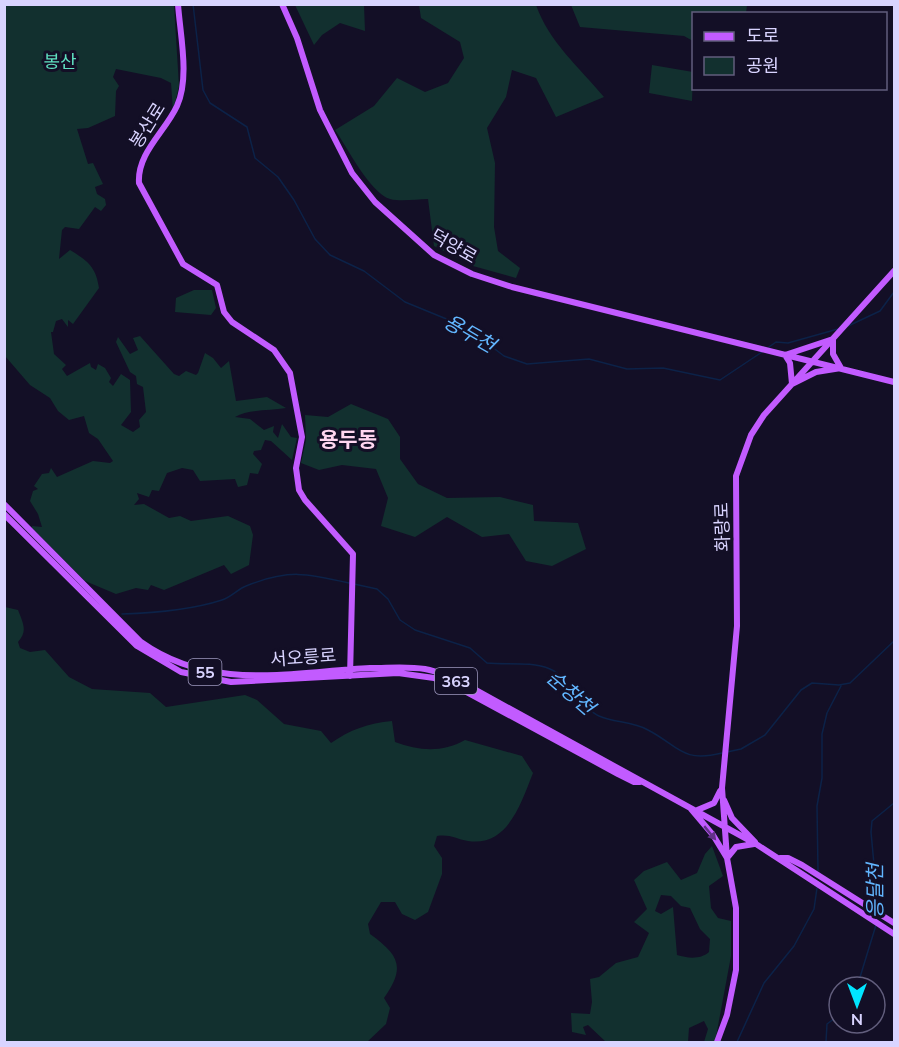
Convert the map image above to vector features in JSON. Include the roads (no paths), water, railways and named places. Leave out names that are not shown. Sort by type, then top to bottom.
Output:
[{"type":"main road","name":"봉산로","points":[[178,4],[182,90],[177,105],[143,159],[139,171],[139,183],[176,253],[189,269],[217,285],[224,312],[232,322],[274,350],[290,373],[302,437],[296,468],[299,490],[305,500],[353,554],[350,672]]},
{"type":"main road","name":"덕양로","points":[[282,4],[301,50],[320,110],[352,173],[375,202],[434,255],[472,274],[512,287],[785,355]]},
{"type":"main road","name":"화랑로","points":[[717,1042],[727,1016],[736,970],[736,908],[723,825],[722,788],[737,626],[736,476],[752,435],[764,415],[894,271]]},
{"type":"main road","points":[[785,355],[834,337],[833,354],[841,368]]},
{"type":"main road","points":[[785,355],[894,382]]},
{"type":"main road","points":[[785,355],[790,363],[792,384],[816,372],[841,368]]},
{"type":"main road","name":"서오릉로","points":[[4,504],[141,642],[167,659],[201,671],[231,676],[350,672]]},
{"type":"main road","name":"서오릉로","points":[[4,514],[114,625],[137,646],[164,664],[200,677],[231,682],[407,667],[442,674],[638,777],[640,782],[723,825],[780,858],[788,858],[821,881]]},
{"type":"main road","points":[[722,788],[714,803],[693,809],[727,858],[736,846],[756,844]]},
{"type":"main road","points":[[722,788],[732,818],[756,844]]},
{"type":"main road","name":"363","points":[[821,881],[894,923]]},
{"type":"main road","name":"363","points":[[821,881],[894,934]]},
{"type":"waterway","name":"용두천","points":[[193,4],[203,90],[210,103],[247,127],[255,158],[278,177],[294,200],[315,239],[330,255],[364,271],[405,302],[466,327],[504,356],[527,364],[589,359],[627,369],[663,368],[720,380],[762,352]]},
{"type":"waterway","name":"용두천","points":[[848,326],[880,311],[894,292]]},
{"type":"waterway","name":"용두천","points":[[769,347],[776,342],[788,343],[838,329]]},
{"type":"waterway","name":"순창천","points":[[122,614],[198,606],[225,599],[246,586],[286,575],[309,575],[349,583]]},
{"type":"waterway","name":"순창천","points":[[354,584],[377,589],[388,599],[400,620],[415,630],[470,648],[487,663],[527,664],[550,669],[564,679],[586,706],[599,716],[642,727],[689,754],[708,756],[722,753]]},
{"type":"waterway","name":"순창천","points":[[727,752],[741,749],[765,735],[801,690],[812,683],[839,685],[850,683],[894,641]]},
{"type":"waterway","points":[[818,871],[817,806],[822,778],[822,734],[827,713],[841,686]]},
{"type":"waterway","name":"응달천","points":[[878,908],[872,821],[894,803]]},
{"type":"waterway","points":[[737,1042],[764,983],[794,946],[814,909],[817,888]]},
{"type":"waterway","name":"응달천","points":[[861,975],[876,925]]},
{"type":"waterway","name":"응달천","points":[[826,1042],[827,1024]]},
{"type":"district","name":"용두동","points":[[348,439]]},
{"type":"park label","name":"봉산","points":[[60,61]]}]
